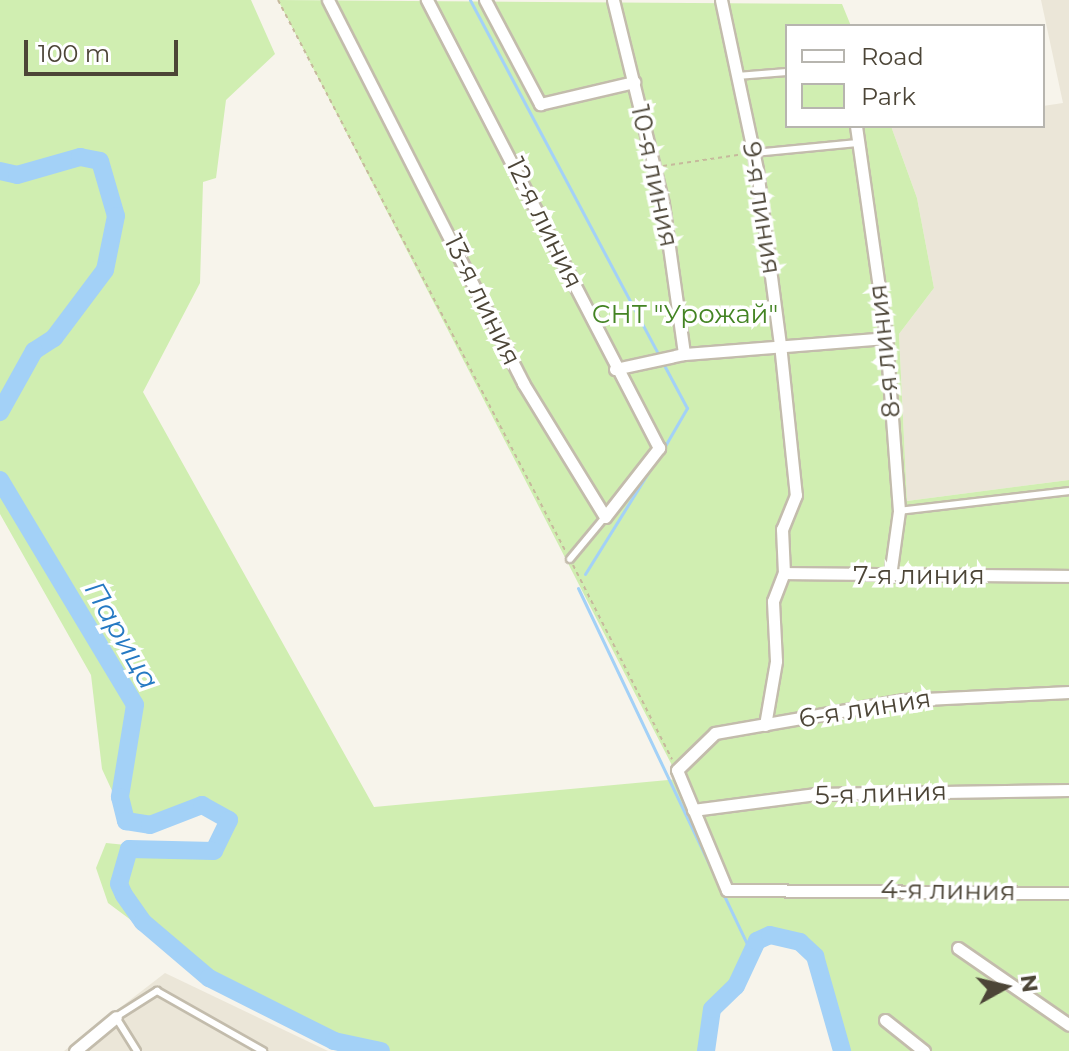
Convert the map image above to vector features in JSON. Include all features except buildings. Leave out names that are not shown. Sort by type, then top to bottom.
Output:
[{"type":"street","name":"13-я линия","points":[[328,0],[523,383],[605,517]]},
{"type":"street","name":"12-я линия","points":[[427,0],[615,369],[659,448],[605,517]]},
{"type":"street","points":[[485,0],[540,104],[634,82]]},
{"type":"street","name":"10-я линия","points":[[613,0],[654,167],[684,354]]},
{"type":"street","name":"9-я линия","points":[[721,0],[753,153],[780,344],[796,495],[778,560],[784,573]]},
{"type":"street","name":"8-я линия","points":[[856,128],[886,338],[899,511],[890,576]]},
{"type":"street","points":[[615,369],[684,354],[886,338]]},
{"type":"street","points":[[765,725],[776,661],[773,601],[784,573]]},
{"type":"street","name":"7-я линия","points":[[784,573],[1069,576]]},
{"type":"street","name":"6-я линия","points":[[677,770],[715,733],[904,700],[1069,692]]},
{"type":"street","points":[[677,770],[693,810]]},
{"type":"street","name":"5-я линия","points":[[693,810],[816,794],[1069,790]]},
{"type":"street","name":"4-я линия","points":[[693,810],[727,890],[826,888],[1069,893]]},
{"type":"street","points":[[958,948],[1069,1025]]},
{"type":"street","points":[[75,1051],[116,1017]]},
{"type":"street","points":[[885,1020],[924,1051]]},
{"type":"lane","points":[[737,76],[785,72]]},
{"type":"lane","points":[[753,153],[858,143]]},
{"type":"lane","points":[[899,511],[1069,491]]},
{"type":"lane","points":[[570,559],[605,517]]},
{"type":"lane","points":[[137,1051],[116,1017],[157,991],[263,1051]]},
{"type":"path","points":[[278,0],[677,770]]},
{"type":"path","points":[[654,167],[753,153]]},
{"type":"shaded area","points":[[1041,0],[1069,0],[1069,480],[907,501],[899,334],[934,288],[917,198],[892,128],[1045,128],[1045,106],[1063,103]]},
{"type":"shaded area","points":[[165,973],[328,1051],[64,1051]]},
{"type":"green space","name":"СНТ \"Урожай\"","points":[[0,0],[251,0],[275,54],[226,100],[216,178],[203,182],[200,283],[143,392],[374,807],[679,779],[278,0],[842,4],[850,24],[785,24],[785,128],[892,128],[917,198],[934,288],[899,334],[907,501],[1069,480],[1069,1051],[842,1051],[815,956],[800,942],[770,935],[757,941],[736,986],[712,1009],[706,1051],[381,1051],[334,1041],[209,978],[108,903],[96,868],[106,843],[206,853],[230,826],[223,813],[202,805],[150,825],[126,821],[102,769],[91,675],[0,514]]},
{"type":"waterway","points":[[470,0],[657,351]]},
{"type":"waterway","name":"Парица","points":[[0,171],[17,175],[80,157],[100,161],[116,216],[105,270],[54,338],[34,351],[0,412]]},
{"type":"waterway","points":[[662,451],[687,408],[665,367]]},
{"type":"waterway","points":[[585,574],[656,460]]},
{"type":"waterway","name":"Парица","points":[[0,480],[135,705],[120,797],[126,821],[150,825],[202,805],[229,820],[214,851],[129,849],[119,884],[124,895],[143,922],[209,978],[334,1041],[381,1051]]},
{"type":"waterway","points":[[578,588],[752,954]]},
{"type":"waterway","name":"Парица","points":[[706,1051],[712,1009],[736,986],[757,941],[770,935],[800,942],[815,956],[842,1051]]}]
